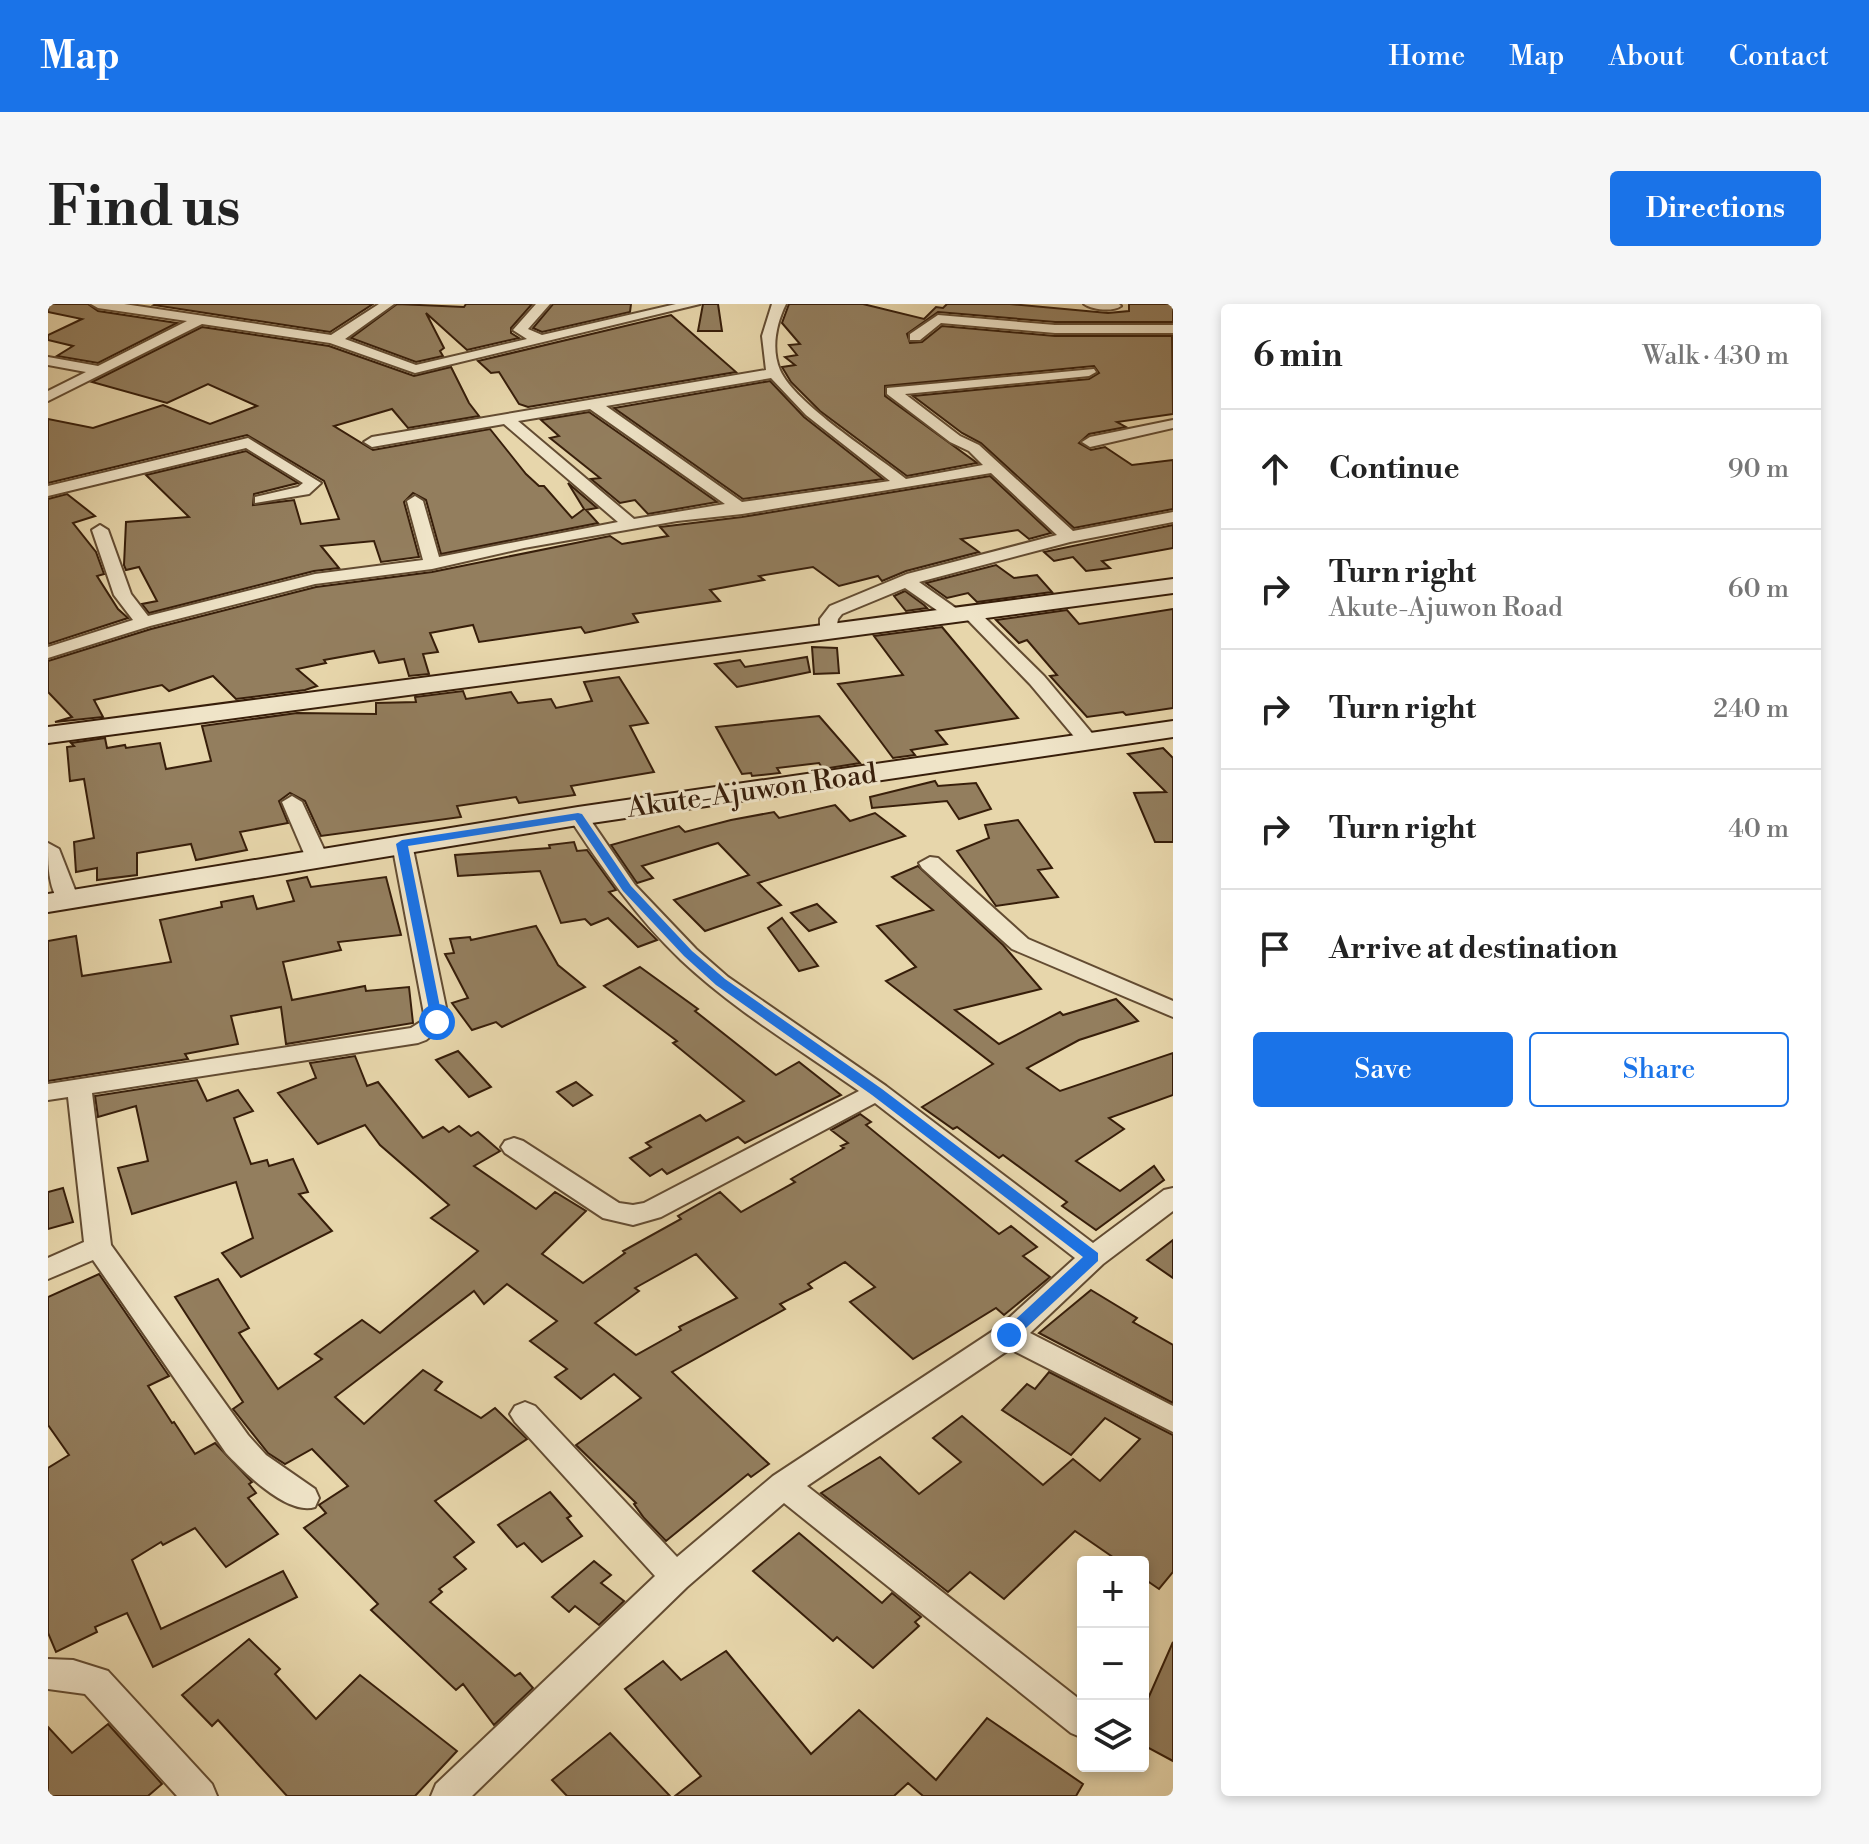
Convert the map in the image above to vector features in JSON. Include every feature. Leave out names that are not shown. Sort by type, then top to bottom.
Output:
[{"type":"street","points":[[98,304],[333,339],[415,369],[693,304]]},
{"type":"street","points":[[333,339],[387,304]]},
{"type":"street","points":[[539,339],[520,330],[543,304]]},
{"type":"street","points":[[779,304],[768,337],[773,373],[819,420],[903,484]]},
{"type":"street","points":[[1091,304],[1114,306]]},
{"type":"street","points":[[48,397],[201,319]]},
{"type":"street","points":[[915,337],[938,319],[1017,329],[1098,333],[1173,329]]},
{"type":"street","points":[[48,361],[101,371]]},
{"type":"street","points":[[1069,537],[974,448],[955,439],[892,391],[1089,372]]},
{"type":"street","points":[[372,442],[773,373]]},
{"type":"street","points":[[593,404],[742,509]]},
{"type":"street","points":[[508,420],[633,526]]},
{"type":"street","points":[[1090,442],[1173,424]]},
{"type":"street","points":[[48,491],[248,443],[313,483],[303,491],[261,500]]},
{"type":"street","points":[[48,653],[144,622],[315,579],[432,564],[524,543],[677,516],[742,509],[992,468]]},
{"type":"street","points":[[415,501],[432,564]]},
{"type":"street","points":[[829,632],[829,619],[836,610],[908,582],[1069,537],[1173,517]]},
{"type":"street","points":[[100,530],[123,595],[144,622]]},
{"type":"street","points":[[908,582],[965,615],[1037,680],[1089,742]]},
{"type":"street","points":[[48,735],[1173,586]]},
{"type":"street","name":"Akute-Ajuwon Road","points":[[58,902],[578,816],[1173,729]]},
{"type":"street","points":[[292,802],[317,858]]},
{"type":"street","points":[[578,816],[627,889],[688,954],[720,982],[877,1092],[1093,1257]]},
{"type":"street","points":[[48,1092],[418,1035],[437,1022],[402,844]]},
{"type":"street","points":[[48,849],[58,902]]},
{"type":"street","points":[[930,863],[1020,944],[1173,1010]]},
{"type":"street","points":[[79,1087],[98,1247],[237,1444],[255,1464],[304,1498]]},
{"type":"street","points":[[514,1147],[612,1211],[633,1215],[652,1210],[877,1092]]},
{"type":"street","points":[[448,1796],[676,1577],[784,1485],[1009,1335],[1093,1257],[1173,1197]]},
{"type":"street","points":[[48,1269],[98,1247]]},
{"type":"street","points":[[1009,1335],[1173,1420]]},
{"type":"street","points":[[525,1414],[676,1577]]},
{"type":"street","points":[[784,1485],[1077,1717]]},
{"type":"street","points":[[48,1674],[73,1675],[96,1682],[200,1796]]},
{"type":"building","points":[[49,304],[88,304],[98,311],[177,323],[98,363],[57,356],[73,346],[48,340],[48,335],[82,319],[48,312]]},
{"type":"building","points":[[156,304],[373,304],[330,332]]},
{"type":"building","points":[[397,304],[464,307],[466,304],[532,304],[511,328],[511,333],[519,338],[467,350],[426,313],[444,348],[440,351],[443,356],[416,362],[351,338]]},
{"type":"building","points":[[553,304],[631,304],[630,312],[542,332],[533,328]]},
{"type":"building","points":[[703,304],[718,304],[722,331],[698,331]]},
{"type":"building","points":[[789,304],[863,304],[924,319],[936,307],[943,308],[947,304],[1010,304],[1108,313],[1129,311],[1129,304],[1173,304],[1173,322],[1055,322],[938,312],[907,334],[910,343],[922,342],[942,326],[1055,336],[1172,336],[1173,414],[1117,422],[1126,427],[1089,434],[1079,443],[1091,450],[1105,447],[1132,465],[1173,460],[1173,509],[1074,528],[981,443],[962,433],[913,396],[1089,379],[1099,373],[1094,366],[885,386],[885,396],[977,463],[907,476],[820,411],[791,382],[782,367],[795,365],[785,357],[797,355],[789,345],[800,344],[782,323]]},
{"type":"building","points":[[671,315],[736,372],[528,407],[519,404],[499,372],[491,373],[478,361]]},
{"type":"building","points":[[202,327],[329,346],[414,376],[451,367],[479,416],[408,428],[392,409],[334,426],[373,450],[490,429],[526,474],[539,486],[544,486],[572,518],[584,509],[568,483],[597,508],[586,510],[598,523],[441,554],[426,500],[413,493],[404,502],[419,557],[381,562],[374,541],[321,546],[339,568],[314,571],[149,613],[142,604],[157,601],[139,567],[126,570],[124,565],[126,522],[189,517],[146,475],[246,451],[298,483],[254,494],[253,505],[294,500],[301,524],[339,519],[324,481],[247,435],[48,483],[48,419],[93,428],[163,405],[210,424],[257,406],[208,384],[167,403],[92,382]]},
{"type":"building","points":[[770,381],[804,417],[883,479],[743,499],[614,408]]},
{"type":"building","points":[[589,412],[717,502],[648,514],[635,500],[620,503],[591,479],[600,478],[550,438],[559,436],[541,420]]},
{"type":"building","points":[[990,476],[1051,533],[1029,539],[1018,530],[961,539],[979,552],[906,571],[882,581],[878,576],[839,586],[813,567],[759,576],[764,580],[710,590],[720,601],[633,614],[638,622],[585,633],[581,627],[479,642],[473,625],[430,633],[438,652],[423,654],[429,674],[409,676],[404,659],[379,663],[374,651],[324,660],[326,663],[297,669],[317,686],[305,690],[236,699],[213,676],[169,691],[162,685],[94,700],[103,717],[55,722],[72,717],[48,692],[48,661],[151,629],[316,587],[432,572],[610,536],[622,544],[668,536],[660,527],[742,517]]},
{"type":"building","points":[[67,494],[95,516],[73,523],[96,552],[104,574],[97,576],[118,609],[128,618],[48,644],[48,499]]},
{"type":"building","points":[[1173,525],[1173,548],[1102,561],[1110,568],[1086,571],[1073,557],[1054,561],[1044,552]]},
{"type":"building","points":[[996,565],[1014,578],[1037,575],[1052,592],[977,602],[968,593],[947,598],[926,583]]},
{"type":"building","points":[[905,591],[927,608],[906,611],[894,596]]},
{"type":"building","points":[[1173,609],[1173,708],[1126,715],[1123,712],[1087,717],[1050,676],[1057,675],[1027,640],[1019,643],[996,620],[1067,610],[1079,624]]},
{"type":"building","points":[[942,627],[1018,718],[936,731],[947,744],[911,750],[915,755],[893,758],[838,684],[903,675],[874,636]]},
{"type":"building","points":[[812,647],[837,648],[839,673],[814,674]]},
{"type":"building","points":[[807,657],[810,672],[737,687],[715,664],[740,660],[745,667]]},
{"type":"building","points":[[619,677],[648,723],[630,726],[654,772],[571,786],[575,795],[519,803],[516,797],[457,806],[461,817],[321,836],[305,801],[290,793],[279,801],[288,823],[240,832],[247,850],[196,860],[191,844],[137,853],[137,875],[97,880],[97,868],[76,872],[74,842],[94,838],[84,779],[70,781],[67,747],[74,746],[71,743],[105,738],[107,748],[125,745],[126,748],[160,743],[166,769],[211,761],[202,726],[297,713],[376,714],[376,703],[416,702],[415,697],[463,691],[466,699],[511,692],[518,703],[551,699],[556,708],[592,701],[584,682]]},
{"type":"building","points":[[819,716],[860,763],[823,769],[819,763],[777,768],[780,773],[742,774],[716,727]]},
{"type":"building","points":[[1163,748],[1173,758],[1173,842],[1155,842],[1134,793],[1166,792],[1128,754]]},
{"type":"building","points":[[935,781],[938,786],[976,783],[991,809],[959,819],[947,801],[872,808],[870,797]]},
{"type":"building","points":[[835,805],[850,821],[875,813],[905,836],[758,883],[781,905],[705,931],[674,900],[749,875],[718,843],[642,866],[653,878],[637,883],[611,845],[679,826],[685,832],[774,812],[779,818]]},
{"type":"building","points":[[1018,820],[1052,868],[1038,870],[1058,897],[996,906],[957,851],[989,838],[985,825]]},
{"type":"building","points":[[574,842],[577,851],[587,850],[616,890],[609,892],[657,940],[638,947],[608,918],[591,925],[585,919],[561,923],[540,871],[458,876],[455,855],[550,848],[549,845]]},
{"type":"building","points":[[918,866],[1003,945],[1041,989],[955,1010],[999,1044],[1060,1012],[1063,1015],[1116,999],[1138,1021],[1079,1040],[1027,1068],[1060,1091],[1173,1053],[1173,1095],[1109,1118],[1124,1129],[1076,1161],[1120,1191],[1154,1166],[1164,1180],[1096,1230],[1062,1206],[1067,1202],[1003,1155],[999,1158],[957,1127],[953,1129],[922,1107],[993,1064],[886,981],[916,967],[877,926],[933,910],[892,877]]},
{"type":"building","points":[[307,877],[311,887],[386,877],[401,935],[338,942],[341,950],[283,962],[292,1000],[365,986],[366,991],[409,987],[413,1023],[286,1044],[281,1007],[231,1016],[238,1044],[185,1054],[188,1059],[48,1081],[48,941],[76,936],[82,976],[171,962],[160,920],[222,907],[221,902],[253,896],[257,909],[294,901],[287,881]]},
{"type":"building","points":[[817,904],[836,922],[809,931],[791,913]]},
{"type":"building","points":[[782,918],[818,966],[799,971],[768,928]]},
{"type":"building","points":[[536,926],[558,965],[585,987],[502,1027],[496,1022],[472,1030],[452,1003],[468,998],[445,954],[454,953],[450,939],[470,937],[471,940]]},
{"type":"building","points":[[640,967],[698,1009],[695,1011],[776,1075],[799,1062],[841,1095],[745,1143],[738,1137],[667,1174],[662,1169],[650,1176],[630,1158],[651,1147],[646,1143],[700,1115],[706,1121],[744,1101],[673,1043],[677,1041],[604,986]]},
{"type":"building","points":[[458,1051],[491,1087],[469,1097],[436,1060]]},
{"type":"building","points":[[355,1056],[367,1086],[378,1082],[423,1138],[443,1127],[449,1132],[459,1126],[471,1136],[478,1132],[500,1151],[474,1166],[536,1209],[555,1192],[586,1211],[542,1254],[583,1283],[625,1253],[623,1251],[681,1219],[678,1216],[720,1192],[741,1212],[795,1182],[791,1179],[844,1148],[841,1146],[848,1143],[831,1130],[860,1114],[871,1122],[866,1125],[999,1234],[1011,1226],[1037,1247],[1023,1256],[1050,1277],[1004,1315],[996,1308],[913,1359],[850,1302],[875,1287],[845,1262],[808,1284],[812,1288],[780,1304],[785,1309],[672,1372],[769,1464],[751,1477],[748,1474],[666,1541],[644,1518],[636,1503],[576,1445],[641,1398],[614,1374],[581,1399],[555,1377],[567,1369],[530,1341],[557,1321],[507,1284],[484,1304],[474,1291],[335,1397],[364,1424],[423,1370],[442,1382],[435,1390],[481,1418],[495,1408],[527,1439],[435,1501],[474,1542],[454,1557],[466,1569],[439,1589],[442,1592],[430,1602],[515,1676],[520,1673],[533,1688],[494,1725],[463,1684],[456,1690],[371,1610],[378,1604],[304,1528],[326,1513],[319,1505],[348,1486],[312,1449],[285,1464],[268,1453],[233,1409],[243,1402],[175,1297],[218,1279],[249,1328],[239,1333],[278,1389],[322,1359],[315,1354],[362,1320],[380,1333],[478,1251],[431,1218],[449,1205],[380,1145],[365,1125],[318,1144],[278,1093],[316,1078],[310,1063]],"holes":[[[696,1254],[737,1298],[679,1327],[681,1330],[636,1355],[595,1323],[639,1291],[635,1288]]]},
{"type":"building","points":[[197,1080],[207,1101],[238,1090],[253,1111],[234,1118],[251,1164],[267,1160],[269,1166],[293,1159],[308,1192],[299,1194],[332,1231],[241,1277],[222,1253],[253,1238],[236,1182],[132,1214],[118,1168],[148,1161],[136,1106],[98,1117],[95,1096]]},
{"type":"building","points":[[576,1082],[592,1095],[573,1106],[557,1092]]},
{"type":"building","points":[[63,1188],[73,1222],[48,1229],[48,1192]]},
{"type":"building","points":[[1173,1240],[1173,1278],[1147,1260]]},
{"type":"building","points":[[99,1274],[169,1376],[148,1386],[172,1423],[195,1454],[215,1443],[252,1482],[249,1484],[256,1493],[248,1498],[278,1534],[226,1567],[195,1528],[163,1545],[161,1542],[132,1560],[161,1629],[283,1571],[297,1597],[153,1667],[127,1613],[95,1627],[97,1632],[56,1652],[48,1633],[48,1468],[69,1455],[48,1425],[48,1297]]},
{"type":"building","points":[[1091,1290],[1137,1318],[1133,1322],[1173,1345],[1173,1403],[1039,1333]]},
{"type":"building","points":[[1049,1372],[1173,1435],[1173,1572],[1159,1589],[1149,1582],[1149,1556],[1111,1556],[1075,1531],[1004,1599],[970,1572],[948,1592],[821,1493],[880,1457],[919,1494],[961,1462],[933,1438],[962,1416],[1043,1485],[1073,1459],[1100,1481],[1140,1439],[1105,1418],[1071,1455],[1002,1410],[1027,1384],[1035,1389]]},
{"type":"building","points":[[550,1492],[571,1516],[567,1518],[582,1536],[542,1562],[524,1543],[517,1547],[498,1525]]},
{"type":"building","points":[[799,1533],[882,1603],[892,1593],[921,1617],[915,1622],[919,1626],[873,1668],[837,1637],[833,1641],[753,1571]]},
{"type":"building","points":[[594,1561],[611,1575],[601,1583],[624,1601],[599,1625],[575,1606],[569,1612],[552,1597]]},
{"type":"building","points":[[249,1639],[280,1669],[275,1674],[316,1719],[360,1675],[457,1751],[415,1796],[287,1796],[218,1720],[212,1726],[182,1695]]},
{"type":"building","points":[[1173,1642],[1173,1761],[1149,1748],[1149,1696]]},
{"type":"building","points":[[726,1651],[811,1754],[859,1710],[936,1780],[987,1718],[1083,1784],[1076,1796],[923,1796],[908,1783],[894,1796],[675,1796],[701,1776],[625,1689],[663,1661],[681,1680]]},
{"type":"building","points":[[108,1724],[162,1784],[148,1796],[48,1796],[48,1727],[72,1753]]},
{"type":"building","points":[[610,1733],[670,1796],[567,1796],[552,1780]]},
{"type":"route","points":[[437,1022],[402,844],[578,816],[627,889],[688,954],[720,982],[877,1092],[1093,1257],[1009,1335]]}]
